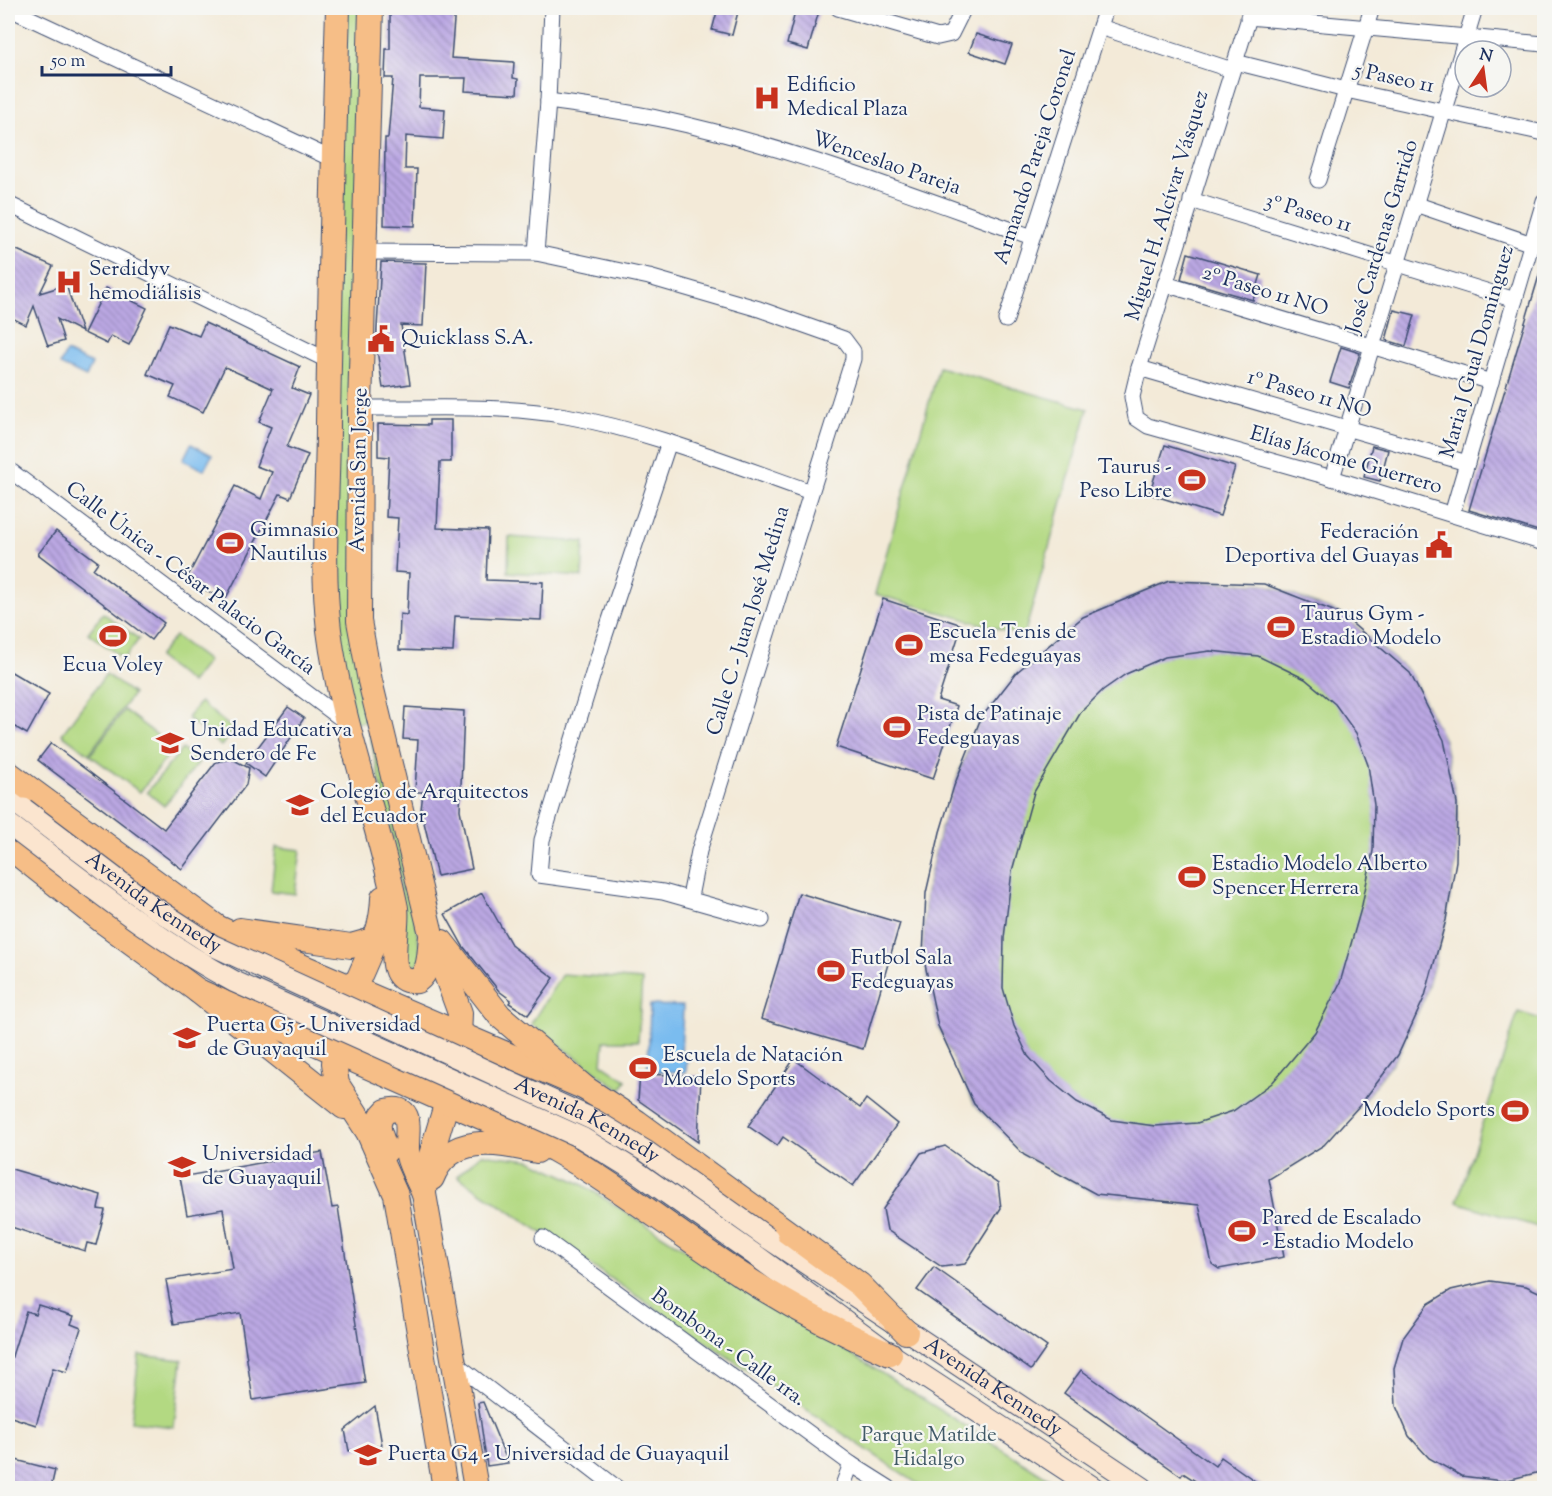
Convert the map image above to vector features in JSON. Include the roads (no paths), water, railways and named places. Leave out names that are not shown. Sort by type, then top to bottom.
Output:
[{"type":"main road","name":"Avenida San Jorge","points":[[338,8],[329,361],[327,587],[334,661],[347,723],[396,909],[395,970],[402,980],[417,981],[424,975],[428,965],[430,929],[362,642],[358,587],[360,408],[371,8]]},
{"type":"main road","points":[[8,773],[195,912],[228,932],[285,959],[355,987],[585,1088]]},
{"type":"main road","name":"Avenida Kennedy","points":[[16,802],[152,906],[195,935],[244,962],[584,1114],[647,1152],[906,1332],[1143,1488]]},
{"type":"main road","points":[[9,832],[105,923],[198,991],[358,1118]]},
{"type":"main road","name":"Avenida Kennedy","points":[[9,832],[140,924],[193,959],[234,982],[582,1138],[634,1170],[890,1354],[1094,1488]]},
{"type":"main road","points":[[384,862],[380,929],[355,987],[334,1053],[337,1084],[368,1132],[396,1195]]},
{"type":"main road","points":[[195,912],[242,931],[351,945],[372,940],[380,929]]},
{"type":"main road","points":[[430,929],[456,998],[461,1035],[458,1065],[425,1174],[426,1200],[476,1488]]},
{"type":"main road","points":[[430,929],[500,1016],[585,1088],[637,1122],[860,1285],[906,1332]]},
{"type":"main road","points":[[258,1019],[284,1022],[299,1016],[306,1008],[310,998],[308,981],[299,969],[285,959]]},
{"type":"main road","points":[[198,991],[334,1053],[522,1134],[589,1169],[741,1275],[834,1328],[890,1354]]},
{"type":"main road","points":[[522,1134],[511,1124],[501,1107],[500,1094],[503,1084],[510,1077],[526,1070],[551,1073]]},
{"type":"main road","points":[[426,1200],[406,1152],[408,1119],[403,1114],[392,1110],[381,1115],[378,1129],[386,1147],[396,1195],[446,1488]]},
{"type":"main road","points":[[426,1200],[435,1170],[446,1156],[462,1146],[487,1142],[503,1144],[546,1152],[589,1169]]},
{"type":"street","points":[[8,8],[334,160]]},
{"type":"street","points":[[364,252],[536,253],[548,101],[552,8]]},
{"type":"street","points":[[838,8],[930,37],[951,34],[964,8]]},
{"type":"street","name":"Armando Pareja Coronel","points":[[1006,320],[1106,8]]},
{"type":"street","points":[[1318,180],[1372,8]]},
{"type":"street","name":"José Cardenas Garrido","points":[[1332,478],[1475,8]]},
{"type":"street","points":[[1250,12],[1366,28],[1545,44]]},
{"type":"street","name":"Miguel H. Alcívar Vásquez","points":[[1136,418],[1132,397],[1139,368],[1250,12]]},
{"type":"street","name":"5 Paseo 11","points":[[1100,27],[1233,66],[1545,133]]},
{"type":"street","name":"Wenceslao Pareja","points":[[548,101],[662,119],[740,138],[826,165],[1032,237]]},
{"type":"street","name":"3º Paseo 11","points":[[1191,200],[1515,300]]},
{"type":"street","name":"Maria J Gual Dominguez","points":[[1452,514],[1545,201]]},
{"type":"street","points":[[8,204],[329,361]]},
{"type":"street","points":[[1415,204],[1532,244]]},
{"type":"street","name":"Calle C - Juan José Medina","points":[[536,253],[649,277],[759,309],[844,339],[853,351],[853,359],[699,851],[690,897]]},
{"type":"street","name":"2º Paseo 11 NO","points":[[1165,284],[1491,382]]},
{"type":"street","name":"1º Paseo 11 NO","points":[[1139,368],[1467,463]]},
{"type":"street","points":[[360,408],[526,411],[604,424],[669,442],[811,492]]},
{"type":"street","name":"Elías Jácome Guerrero","points":[[1136,418],[1148,426],[1332,478],[1545,543]]},
{"type":"street","points":[[669,442],[603,641],[542,840],[539,876],[690,897],[762,920]]},
{"type":"street","name":"Calle Única - César Palacio García","points":[[8,469],[347,723]]},
{"type":"street","name":"Bombona - Calle 1ra.","points":[[543,1238],[851,1464],[889,1488]]},
{"type":"street","points":[[456,1364],[617,1488]]},
{"type":"street","points":[[842,1488],[851,1464]]},
{"type":"water","points":[[66,352],[92,364],[86,377],[60,365]]},
{"type":"water","points":[[191,444],[212,455],[204,470],[183,460]]},
{"type":"water","points":[[650,1005],[683,1006],[681,1057],[687,1058],[686,1072],[648,1071]]},
{"type":"place","name":"Edificio Medical Plaza","points":[[767,98]]},
{"type":"place","name":"Serdidyv hemodiálisis","points":[[69,282]]},
{"type":"place","name":"Quicklass S.A.","points":[[381,339]]},
{"type":"place","name":"Taurus - Peso Libre","points":[[1192,480]]},
{"type":"place","name":"Gimnasio Nautilus","points":[[230,543]]},
{"type":"place","name":"Federación Deportiva del Guayas","points":[[1439,545]]},
{"type":"place","name":"Taurus Gym - Estadio Modelo","points":[[1281,627]]},
{"type":"place","name":"Ecua Voley","points":[[113,636]]},
{"type":"place","name":"Escuela Tenis de mesa Fedeguayas","points":[[909,645]]},
{"type":"place","name":"Pista de Patinaje Fedeguayas","points":[[897,727]]},
{"type":"place","name":"Unidad Educativa Sendero de Fe","points":[[170,743]]},
{"type":"place","name":"Colegio de Arquitectos del Ecuador","points":[[300,805]]},
{"type":"place","name":"Estadio Modelo Alberto Spencer Herrera","points":[[1192,877]]},
{"type":"place","name":"Futbol Sala Fedeguayas","points":[[831,971]]},
{"type":"place","name":"Puerta G5 - Universidad de Guayaquil","points":[[187,1038]]},
{"type":"place","name":"Escuela de Natación Modelo Sports","points":[[643,1068]]},
{"type":"place","name":"Modelo Sports","points":[[1515,1111]]},
{"type":"place","name":"Universidad de Guayaquil","points":[[182,1167]]},
{"type":"place","name":"Pared de Escalado - Estadio Modelo","points":[[1242,1231]]},
{"type":"place","name":"Puerta G4 - Universidad de Guayaquil","points":[[368,1455]]},
{"type":"park label","name":"Parque Matilde Hidalgo","points":[[929,1448]]}]
